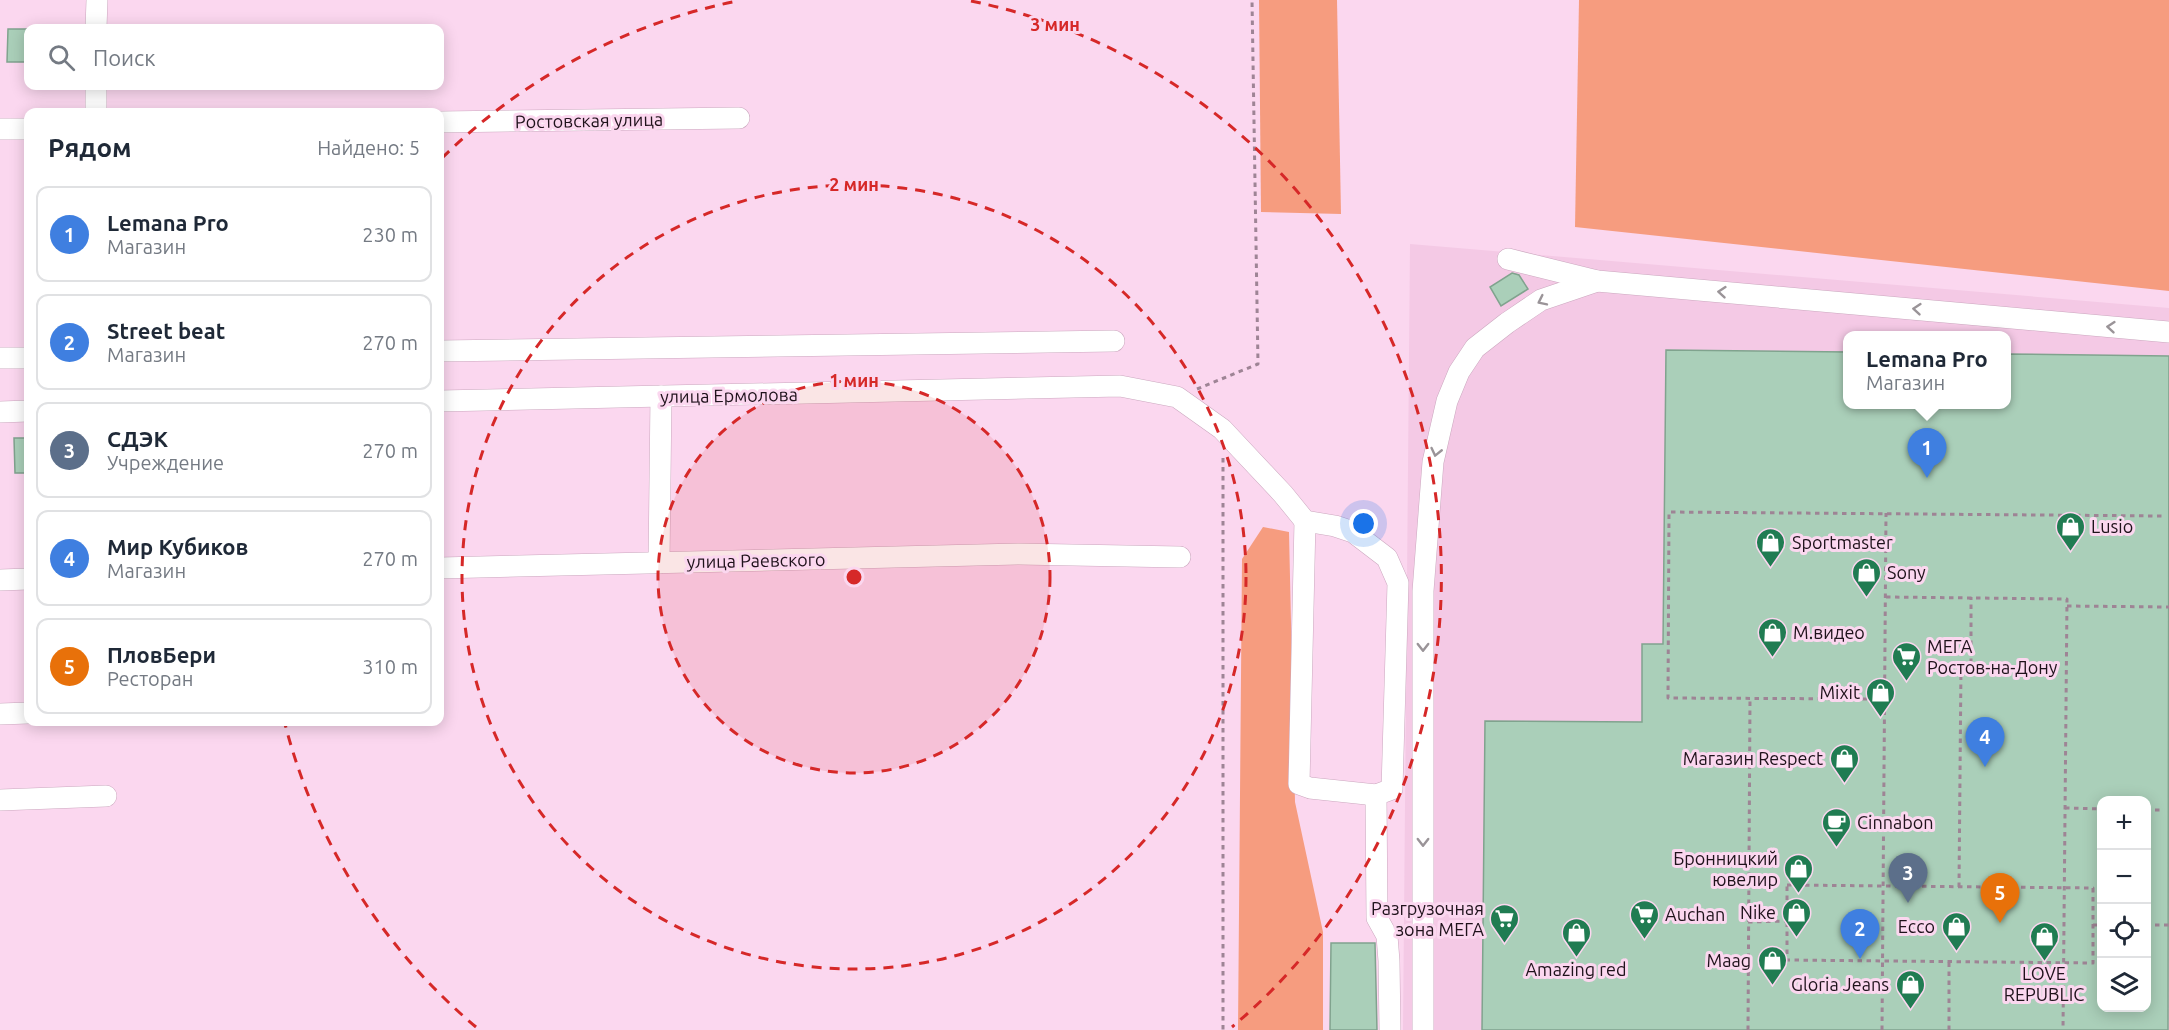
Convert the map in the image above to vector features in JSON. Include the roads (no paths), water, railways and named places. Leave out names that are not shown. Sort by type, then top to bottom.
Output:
[{"type":"street","points":[[96,24],[97,0]]},
{"type":"street","points":[[96,90],[96,108]]},
{"type":"street","name":"Ростовская улица","points":[[444,122],[739,118]]},
{"type":"street","points":[[0,129],[24,129]]},
{"type":"street","points":[[1508,259],[1597,281],[2169,332]]},
{"type":"street","points":[[1423,1030],[1423,591],[1433,462],[1448,401],[1459,372],[1475,348],[1541,300],[1597,281]]},
{"type":"street","points":[[444,351],[1114,340]]},
{"type":"street","points":[[0,358],[24,358]]},
{"type":"street","name":"улица Ермолова","points":[[444,401],[1120,386],[1177,397],[1222,429],[1305,521]]},
{"type":"street","points":[[659,562],[661,396]]},
{"type":"street","points":[[0,412],[24,411]]},
{"type":"street","points":[[1305,521],[1335,526],[1353,532],[1388,558],[1398,583],[1392,789],[1376,795],[1310,788],[1299,784],[1305,521]]},
{"type":"street","name":"улица Раевского","points":[[444,568],[1019,554],[1180,557]]},
{"type":"street","points":[[0,580],[24,579]]},
{"type":"street","points":[[0,714],[24,713]]},
{"type":"street","points":[[1376,795],[1377,918],[1387,936],[1390,1030]]},
{"type":"street","points":[[0,800],[106,796]]},
{"type":"place","name":"Lemana Pro","points":[[1927,478]]},
{"type":"place","name":"Lusio","points":[[2070,552]]},
{"type":"place","name":"Sportmaster","points":[[1771,568]]},
{"type":"place","name":"Sony","points":[[1866,598]]},
{"type":"place","name":"М.видео","points":[[1772,658]]},
{"type":"place","name":"МЕГА Ростов-на-Дону","points":[[1906,682]]},
{"type":"place","name":"Mixit","points":[[1881,718]]},
{"type":"place","name":"Мир Кубиков","points":[[1985,767]]},
{"type":"place","name":"Магазин Respect","points":[[1844,784]]},
{"type":"place","name":"Cinnabon","points":[[1836,848]]},
{"type":"place","name":"Бронницкий ювелир","points":[[1799,894]]},
{"type":"place","name":"СДЭК","points":[[1908,903]]},
{"type":"place","name":"ПловБери","points":[[2000,923]]},
{"type":"place","name":"Nike","points":[[1797,938]]},
{"type":"place","name":"Auchan","points":[[1644,940]]},
{"type":"place","name":"Разгрузочная зона МЕГА","points":[[1505,944]]},
{"type":"place","name":"Ecco","points":[[1956,952]]},
{"type":"place","name":"Amazing red","points":[[1576,958]]},
{"type":"place","name":"Street beat","points":[[1860,959]]},
{"type":"place","name":"LOVE REPUBLIC","points":[[2044,962]]},
{"type":"place","name":"Maag","points":[[1772,986]]},
{"type":"place","name":"Gloria Jeans","points":[[1910,1010]]}]
